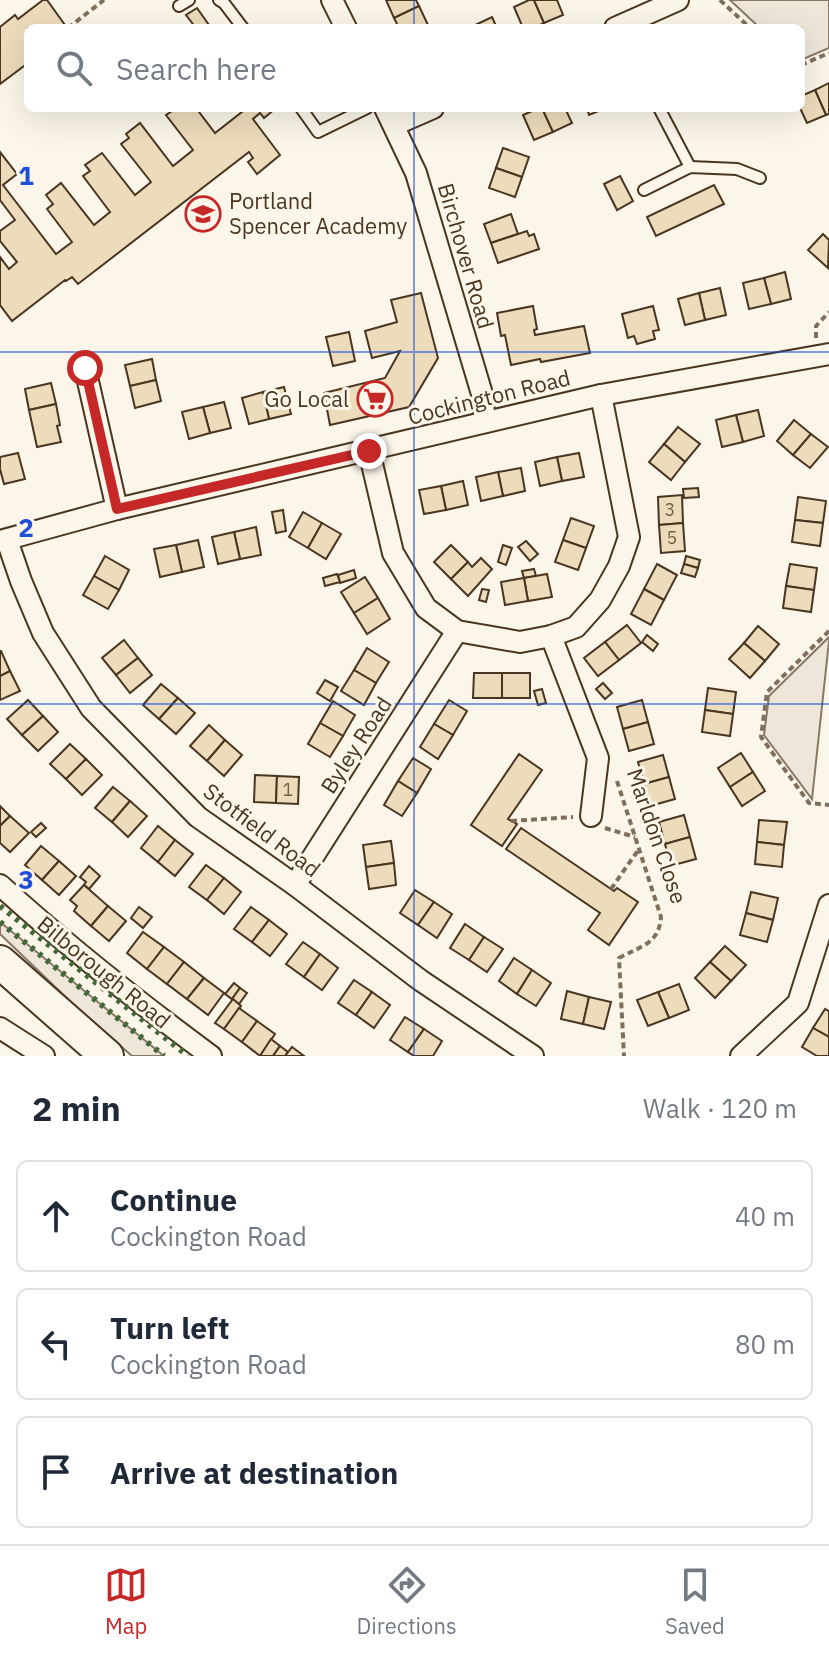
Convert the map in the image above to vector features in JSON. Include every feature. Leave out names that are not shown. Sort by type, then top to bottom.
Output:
[{"type":"main road","points":[[0,962],[107,1056]]},
{"type":"street","points":[[332,0],[344,24]]},
{"type":"street","points":[[624,24],[668,2]]},
{"type":"street","points":[[389,117],[413,112]]},
{"type":"street","name":"Birchover Road","points":[[389,117],[416,173],[482,394],[485,422]]},
{"type":"street","name":"Cockington Road","points":[[3,540],[117,509],[601,395],[829,354]]},
{"type":"street","points":[[85,368],[117,509]]},
{"type":"street","points":[[369,451],[393,553],[426,608],[457,631],[520,642],[551,636],[576,627],[600,600],[619,566],[629,537],[601,395]]},
{"type":"street","name":"Stotfield Road","points":[[3,540],[43,633],[91,708],[198,817],[295,885],[420,980],[533,1056]]},
{"type":"street","name":"Byley Road","points":[[295,885],[457,631]]},
{"type":"street","name":"Marldon Close","points":[[551,636],[598,758],[591,816]]},
{"type":"street","name":"Bilborough Road","points":[[0,885],[162,1020],[211,1056]]},
{"type":"street","points":[[741,1056],[798,1003],[829,905]]},
{"type":"street","points":[[0,1028],[44,1056]]},
{"type":"lane","points":[[219,0],[240,24]]},
{"type":"lane","points":[[304,112],[318,132],[359,112]]},
{"type":"lane","points":[[661,112],[690,167]]},
{"type":"lane","points":[[644,190],[690,167],[737,169],[760,178]]},
{"type":"path","points":[[73,24],[104,0]]},
{"type":"path","points":[[720,0],[746,24]]},
{"type":"path","points":[[805,63],[829,53]]},
{"type":"path","points":[[829,631],[767,692],[761,737],[809,803],[829,805]]},
{"type":"path","name":"Marldon Close","points":[[598,758],[615,774],[661,917],[660,930],[652,941],[619,958],[624,1056]]},
{"type":"path","points":[[511,821],[591,816],[604,828],[635,837]]},
{"type":"path","points":[[611,889],[639,849]]},
{"type":"shaded area","points":[[730,0],[829,0],[829,48],[805,58],[805,24],[756,24]]},
{"type":"shaded area","points":[[829,637],[812,799],[764,735],[769,696]]},
{"type":"shaded area","points":[[0,922],[164,1056],[132,1056],[0,934]]},
{"type":"building","points":[[47,0],[64,24],[24,24],[24,66],[0,84],[0,27],[15,15],[18,19]]},
{"type":"building","points":[[386,0],[416,0],[419,6],[394,18]]},
{"type":"building","points":[[534,0],[544,23],[521,24],[514,7]]},
{"type":"building","points":[[534,0],[557,0],[563,15],[544,23]]},
{"type":"building","points":[[419,6],[428,24],[397,24],[394,18]]},
{"type":"building","points":[[197,8],[208,24],[193,24],[186,15]]},
{"type":"building","points":[[492,17],[495,24],[477,24]]},
{"type":"building","points":[[829,83],[829,114],[826,115],[815,90]]},
{"type":"building","points":[[815,90],[826,115],[807,123],[802,112],[805,112],[805,94]]},
{"type":"building","points":[[170,112],[199,112],[215,133],[242,112],[271,112],[264,118],[260,113],[253,119],[280,155],[257,174],[248,162],[253,158],[249,152],[78,284],[72,277],[65,280],[12,321],[0,305],[0,257],[9,269],[17,262],[0,241],[0,231],[15,220],[0,200],[0,152],[17,174],[3,185],[56,254],[72,242],[47,209],[53,204],[46,195],[61,183],[94,225],[110,212],[83,176],[90,171],[85,165],[102,153],[135,195],[151,182],[121,144],[129,138],[126,134],[140,123],[173,166],[193,150],[166,115]]},
{"type":"building","points":[[544,112],[553,132],[534,140],[523,115]]},
{"type":"building","points":[[544,112],[567,112],[572,123],[553,132]]},
{"type":"building","points":[[503,148],[529,157],[522,177],[496,168]]},
{"type":"building","points":[[496,168],[522,177],[515,197],[489,188]]},
{"type":"building","points":[[620,176],[633,201],[617,210],[604,184]]},
{"type":"building","points":[[714,185],[724,204],[656,236],[647,217]]},
{"type":"building","points":[[511,214],[518,234],[491,243],[484,224]]},
{"type":"building","points":[[527,231],[529,236],[534,234],[539,249],[498,263],[491,243]]},
{"type":"building","points":[[823,234],[829,240],[828,268],[808,250]]},
{"type":"building","points":[[785,272],[791,299],[771,304],[764,278]]},
{"type":"building","points":[[764,278],[771,304],[749,309],[743,283]]},
{"type":"building","points":[[720,288],[726,315],[705,320],[699,293]]},
{"type":"building","points":[[421,293],[438,358],[409,407],[330,425],[324,393],[385,378],[400,351],[372,358],[365,331],[397,322],[391,300]]},
{"type":"building","points":[[699,293],[705,320],[685,325],[678,299]]},
{"type":"building","points":[[533,306],[537,329],[534,330],[535,335],[584,326],[590,353],[511,365],[497,313]]},
{"type":"building","points":[[653,306],[659,330],[653,331],[655,339],[637,344],[634,336],[628,338],[622,314]]},
{"type":"building","points":[[349,332],[355,361],[333,366],[326,337]]},
{"type":"building","points":[[152,359],[156,380],[130,386],[125,365]]},
{"type":"building","points":[[156,380],[161,401],[135,408],[130,386]]},
{"type":"building","points":[[51,383],[56,404],[29,410],[25,389]]},
{"type":"building","points":[[284,387],[291,414],[269,419],[263,392]]},
{"type":"building","points":[[263,392],[269,419],[249,424],[242,398]]},
{"type":"building","points":[[224,402],[231,428],[210,433],[203,407]]},
{"type":"building","points":[[56,404],[61,442],[37,447],[29,410]]},
{"type":"building","points":[[203,407],[210,433],[189,439],[182,412]]},
{"type":"building","points":[[758,410],[764,436],[743,442],[736,415]]},
{"type":"building","points":[[736,415],[743,442],[722,447],[716,420]]},
{"type":"building","points":[[794,420],[811,434],[793,455],[777,441]]},
{"type":"building","points":[[678,427],[700,444],[685,462],[664,444]]},
{"type":"building","points":[[811,434],[828,447],[810,468],[793,455]]},
{"type":"building","points":[[664,444],[685,462],[671,480],[649,462]]},
{"type":"building","points":[[18,453],[25,479],[4,484],[0,457]]},
{"type":"building","points":[[579,453],[584,477],[562,481],[557,457]]},
{"type":"building","points":[[557,457],[562,481],[540,486],[535,462]]},
{"type":"building","points":[[521,468],[525,491],[503,496],[498,472]]},
{"type":"building","points":[[498,472],[503,496],[481,501],[476,477]]},
{"type":"building","points":[[463,481],[468,505],[446,510],[441,486]]},
{"type":"building","points":[[441,486],[446,510],[424,514],[419,490]]},
{"type":"building","points":[[698,488],[699,497],[684,498],[683,489]]},
{"type":"building","points":[[682,495],[683,523],[659,525],[658,497]]},
{"type":"building","points":[[798,497],[826,501],[823,523],[795,520]]},
{"type":"building","points":[[283,510],[286,531],[276,533],[272,512]]},
{"type":"building","points":[[303,512],[322,523],[308,548],[289,537]]},
{"type":"building","points":[[571,518],[594,526],[586,548],[563,540]]},
{"type":"building","points":[[795,520],[823,523],[820,546],[792,542]]},
{"type":"building","points":[[322,523],[341,534],[326,559],[308,548]]},
{"type":"building","points":[[683,523],[685,551],[661,553],[659,525]]},
{"type":"building","points":[[256,527],[261,555],[240,559],[234,532]]},
{"type":"building","points":[[234,532],[240,559],[218,564],[212,537]]},
{"type":"building","points":[[198,540],[204,567],[182,572],[176,545]]},
{"type":"building","points":[[563,540],[586,548],[578,570],[555,562]]},
{"type":"building","points":[[526,541],[538,554],[530,561],[518,547]]},
{"type":"building","points":[[176,545],[182,572],[160,577],[154,549]]},
{"type":"building","points":[[451,545],[468,562],[451,579],[434,562]]},
{"type":"building","points":[[503,545],[512,548],[506,565],[498,562]]},
{"type":"building","points":[[105,556],[129,570],[119,590],[94,576]]},
{"type":"building","points":[[686,556],[700,560],[698,568],[684,564]]},
{"type":"building","points":[[481,558],[492,569],[468,596],[451,579],[468,562],[472,567]]},
{"type":"building","points":[[657,564],[677,575],[664,600],[644,589]]},
{"type":"building","points":[[684,564],[698,568],[695,577],[681,573]]},
{"type":"building","points":[[790,564],[817,568],[814,590],[786,586]]},
{"type":"building","points":[[534,569],[536,576],[524,578],[522,571]]},
{"type":"building","points":[[354,570],[356,578],[340,583],[338,575]]},
{"type":"building","points":[[337,574],[340,582],[325,586],[323,578]]},
{"type":"building","points":[[547,574],[552,597],[528,601],[524,578]]},
{"type":"building","points":[[94,576],[119,590],[108,609],[83,595]]},
{"type":"building","points":[[365,577],[378,598],[354,613],[341,592]]},
{"type":"building","points":[[524,578],[528,601],[505,605],[501,582]]},
{"type":"building","points":[[786,586],[814,590],[811,612],[783,608]]},
{"type":"building","points":[[482,589],[489,590],[486,602],[479,600]]},
{"type":"building","points":[[644,589],[664,600],[651,625],[631,614]]},
{"type":"building","points":[[378,598],[390,619],[367,634],[354,613]]},
{"type":"building","points":[[627,625],[641,643],[619,660],[605,642]]},
{"type":"building","points":[[758,626],[779,644],[765,661],[744,643]]},
{"type":"building","points":[[647,635],[658,644],[653,651],[642,642]]},
{"type":"building","points":[[124,640],[138,658],[116,675],[102,658]]},
{"type":"building","points":[[605,642],[619,660],[598,676],[584,658]]},
{"type":"building","points":[[744,643],[765,661],[750,678],[729,659]]},
{"type":"building","points":[[367,648],[389,662],[376,683],[354,670]]},
{"type":"building","points":[[0,651],[10,671],[0,676]]},
{"type":"building","points":[[138,658],[152,675],[130,693],[116,675]]},
{"type":"building","points":[[354,670],[376,683],[364,705],[341,691]]},
{"type":"building","points":[[10,671],[20,691],[0,700],[0,676]]},
{"type":"building","points":[[474,673],[502,673],[502,698],[473,698]]},
{"type":"building","points":[[502,673],[530,673],[530,698],[502,698]]},
{"type":"building","points":[[325,680],[338,687],[330,701],[317,693]]},
{"type":"building","points":[[603,683],[612,693],[605,699],[596,689]]},
{"type":"building","points":[[161,684],[178,698],[159,719],[143,705]]},
{"type":"building","points":[[708,688],[736,692],[733,714],[705,710]]},
{"type":"building","points":[[542,689],[546,703],[538,705],[534,691]]},
{"type":"building","points":[[178,698],[195,713],[176,734],[159,719]]},
{"type":"building","points":[[28,700],[43,716],[22,735],[7,719]]},
{"type":"building","points":[[449,700],[467,711],[453,735],[434,724]]},
{"type":"building","points":[[642,700],[648,722],[623,729],[617,707]]},
{"type":"building","points":[[333,701],[355,715],[343,736],[320,723]]},
{"type":"building","points":[[705,710],[733,714],[730,736],[702,732]]},
{"type":"building","points":[[43,716],[58,732],[38,751],[22,735]]},
{"type":"building","points":[[648,722],[654,744],[629,751],[623,729]]},
{"type":"building","points":[[320,723],[343,736],[330,757],[308,744]]},
{"type":"building","points":[[434,724],[453,735],[438,759],[420,747]]},
{"type":"building","points":[[209,725],[225,740],[207,761],[190,746]]},
{"type":"building","points":[[225,740],[242,755],[224,776],[207,761]]},
{"type":"building","points":[[70,744],[86,759],[66,779],[50,764]]},
{"type":"building","points":[[741,753],[753,772],[730,787],[718,768]]},
{"type":"building","points":[[519,754],[542,770],[508,819],[517,824],[502,846],[471,825]]},
{"type":"building","points":[[663,755],[669,777],[644,784],[638,762]]},
{"type":"building","points":[[413,758],[431,769],[417,793],[398,781]]},
{"type":"building","points":[[86,759],[102,775],[82,795],[66,779]]},
{"type":"building","points":[[753,772],[765,791],[742,806],[730,787]]},
{"type":"building","points":[[255,775],[277,776],[276,803],[254,802]]},
{"type":"building","points":[[277,776],[299,777],[298,804],[276,803]]},
{"type":"building","points":[[669,777],[675,799],[650,806],[644,784]]},
{"type":"building","points":[[398,781],[417,793],[402,816],[384,805]]},
{"type":"building","points":[[113,787],[130,801],[112,822],[95,808]]},
{"type":"building","points":[[130,801],[147,816],[128,837],[112,822]]},
{"type":"building","points":[[0,806],[10,816],[0,826]]},
{"type":"building","points":[[684,815],[690,837],[665,844],[659,822]]},
{"type":"building","points":[[10,816],[29,833],[10,852],[0,843],[0,826]]},
{"type":"building","points":[[759,820],[787,822],[784,845],[757,842]]},
{"type":"building","points":[[41,823],[46,828],[36,837],[31,832]]},
{"type":"building","points":[[158,826],[175,840],[158,862],[141,848]]},
{"type":"building","points":[[521,828],[614,891],[617,888],[638,902],[609,945],[588,930],[600,913],[506,849]]},
{"type":"building","points":[[690,837],[696,859],[670,866],[665,844]]},
{"type":"building","points":[[175,840],[193,854],[175,876],[158,862]]},
{"type":"building","points":[[391,841],[394,863],[366,867],[363,845]]},
{"type":"building","points":[[757,842],[784,845],[782,867],[755,864]]},
{"type":"building","points":[[41,846],[59,861],[42,880],[25,865]]},
{"type":"building","points":[[59,861],[76,876],[59,895],[42,880]]},
{"type":"building","points":[[394,863],[396,885],[369,889],[366,867]]},
{"type":"building","points":[[206,865],[224,878],[207,900],[189,887]]},
{"type":"building","points":[[89,866],[100,876],[89,889],[80,877]]},
{"type":"building","points":[[224,878],[241,892],[224,914],[207,900]]},
{"type":"building","points":[[84,885],[108,906],[91,926],[74,911],[77,906],[70,900]]},
{"type":"building","points":[[415,890],[434,902],[418,925],[400,913]]},
{"type":"building","points":[[751,892],[778,898],[773,920],[746,913]]},
{"type":"building","points":[[434,902],[452,914],[437,938],[418,925]]},
{"type":"building","points":[[108,906],[126,921],[109,941],[91,926]]},
{"type":"building","points":[[139,907],[152,917],[143,928],[131,918]]},
{"type":"building","points":[[251,907],[269,920],[252,942],[234,929]]},
{"type":"building","points":[[746,913],[773,920],[767,942],[740,935]]},
{"type":"building","points":[[269,920],[287,934],[270,956],[252,942]]},
{"type":"building","points":[[465,924],[484,937],[469,960],[450,948]]},
{"type":"building","points":[[143,932],[164,947],[147,969],[127,953]]},
{"type":"building","points":[[484,937],[503,949],[487,972],[469,960]]},
{"type":"building","points":[[303,942],[320,954],[304,977],[286,964]]},
{"type":"building","points":[[725,946],[746,965],[731,981],[710,962]]},
{"type":"building","points":[[164,947],[184,962],[167,984],[147,969]]},
{"type":"building","points":[[320,954],[338,968],[322,990],[304,977]]},
{"type":"building","points":[[514,958],[532,970],[517,994],[499,981]]},
{"type":"building","points":[[184,962],[204,978],[187,999],[167,984]]},
{"type":"building","points":[[710,962],[731,981],[715,998],[695,978]]},
{"type":"building","points":[[532,970],[551,983],[536,1006],[517,994]]},
{"type":"building","points":[[204,978],[224,993],[208,1015],[187,999]]},
{"type":"building","points":[[354,980],[372,992],[356,1015],[338,1003]]},
{"type":"building","points":[[234,983],[240,988],[232,999],[225,994]]},
{"type":"building","points":[[679,984],[689,1010],[669,1018],[658,992]]},
{"type":"building","points":[[240,988],[247,993],[239,1004],[232,999]]},
{"type":"building","points":[[567,991],[589,997],[583,1024],[561,1019]]},
{"type":"building","points":[[372,992],[390,1005],[374,1028],[356,1015]]},
{"type":"building","points":[[658,992],[669,1018],[648,1026],[637,1000]]},
{"type":"building","points":[[589,997],[611,1002],[604,1029],[583,1024]]},
{"type":"building","points":[[233,999],[241,1006],[224,1029],[215,1023]]},
{"type":"building","points":[[239,1008],[257,1021],[242,1042],[224,1029]]},
{"type":"building","points":[[825,1009],[829,1011],[829,1037],[813,1028]]},
{"type":"building","points":[[405,1017],[424,1029],[408,1052],[390,1040]]},
{"type":"building","points":[[257,1021],[275,1034],[260,1056],[242,1042]]},
{"type":"building","points":[[813,1028],[829,1037],[829,1056],[817,1056],[802,1047]]},
{"type":"building","points":[[424,1029],[442,1041],[433,1056],[414,1056],[408,1052]]},
{"type":"building","points":[[271,1039],[280,1046],[273,1056],[260,1056]]},
{"type":"building","points":[[280,1046],[288,1052],[285,1056],[273,1056]]},
{"type":"building","points":[[292,1047],[304,1056],[285,1056]]},
{"type":"hedge","points":[[0,906],[188,1056]]},
{"type":"hedge","points":[[0,922],[164,1056]]},
{"type":"place","name":"Portland Spencer Academy","points":[[203,214]]},
{"type":"place","name":"Go Local","points":[[375,399]]},
{"type":"route","points":[[85,368],[117,509],[369,451]]}]
